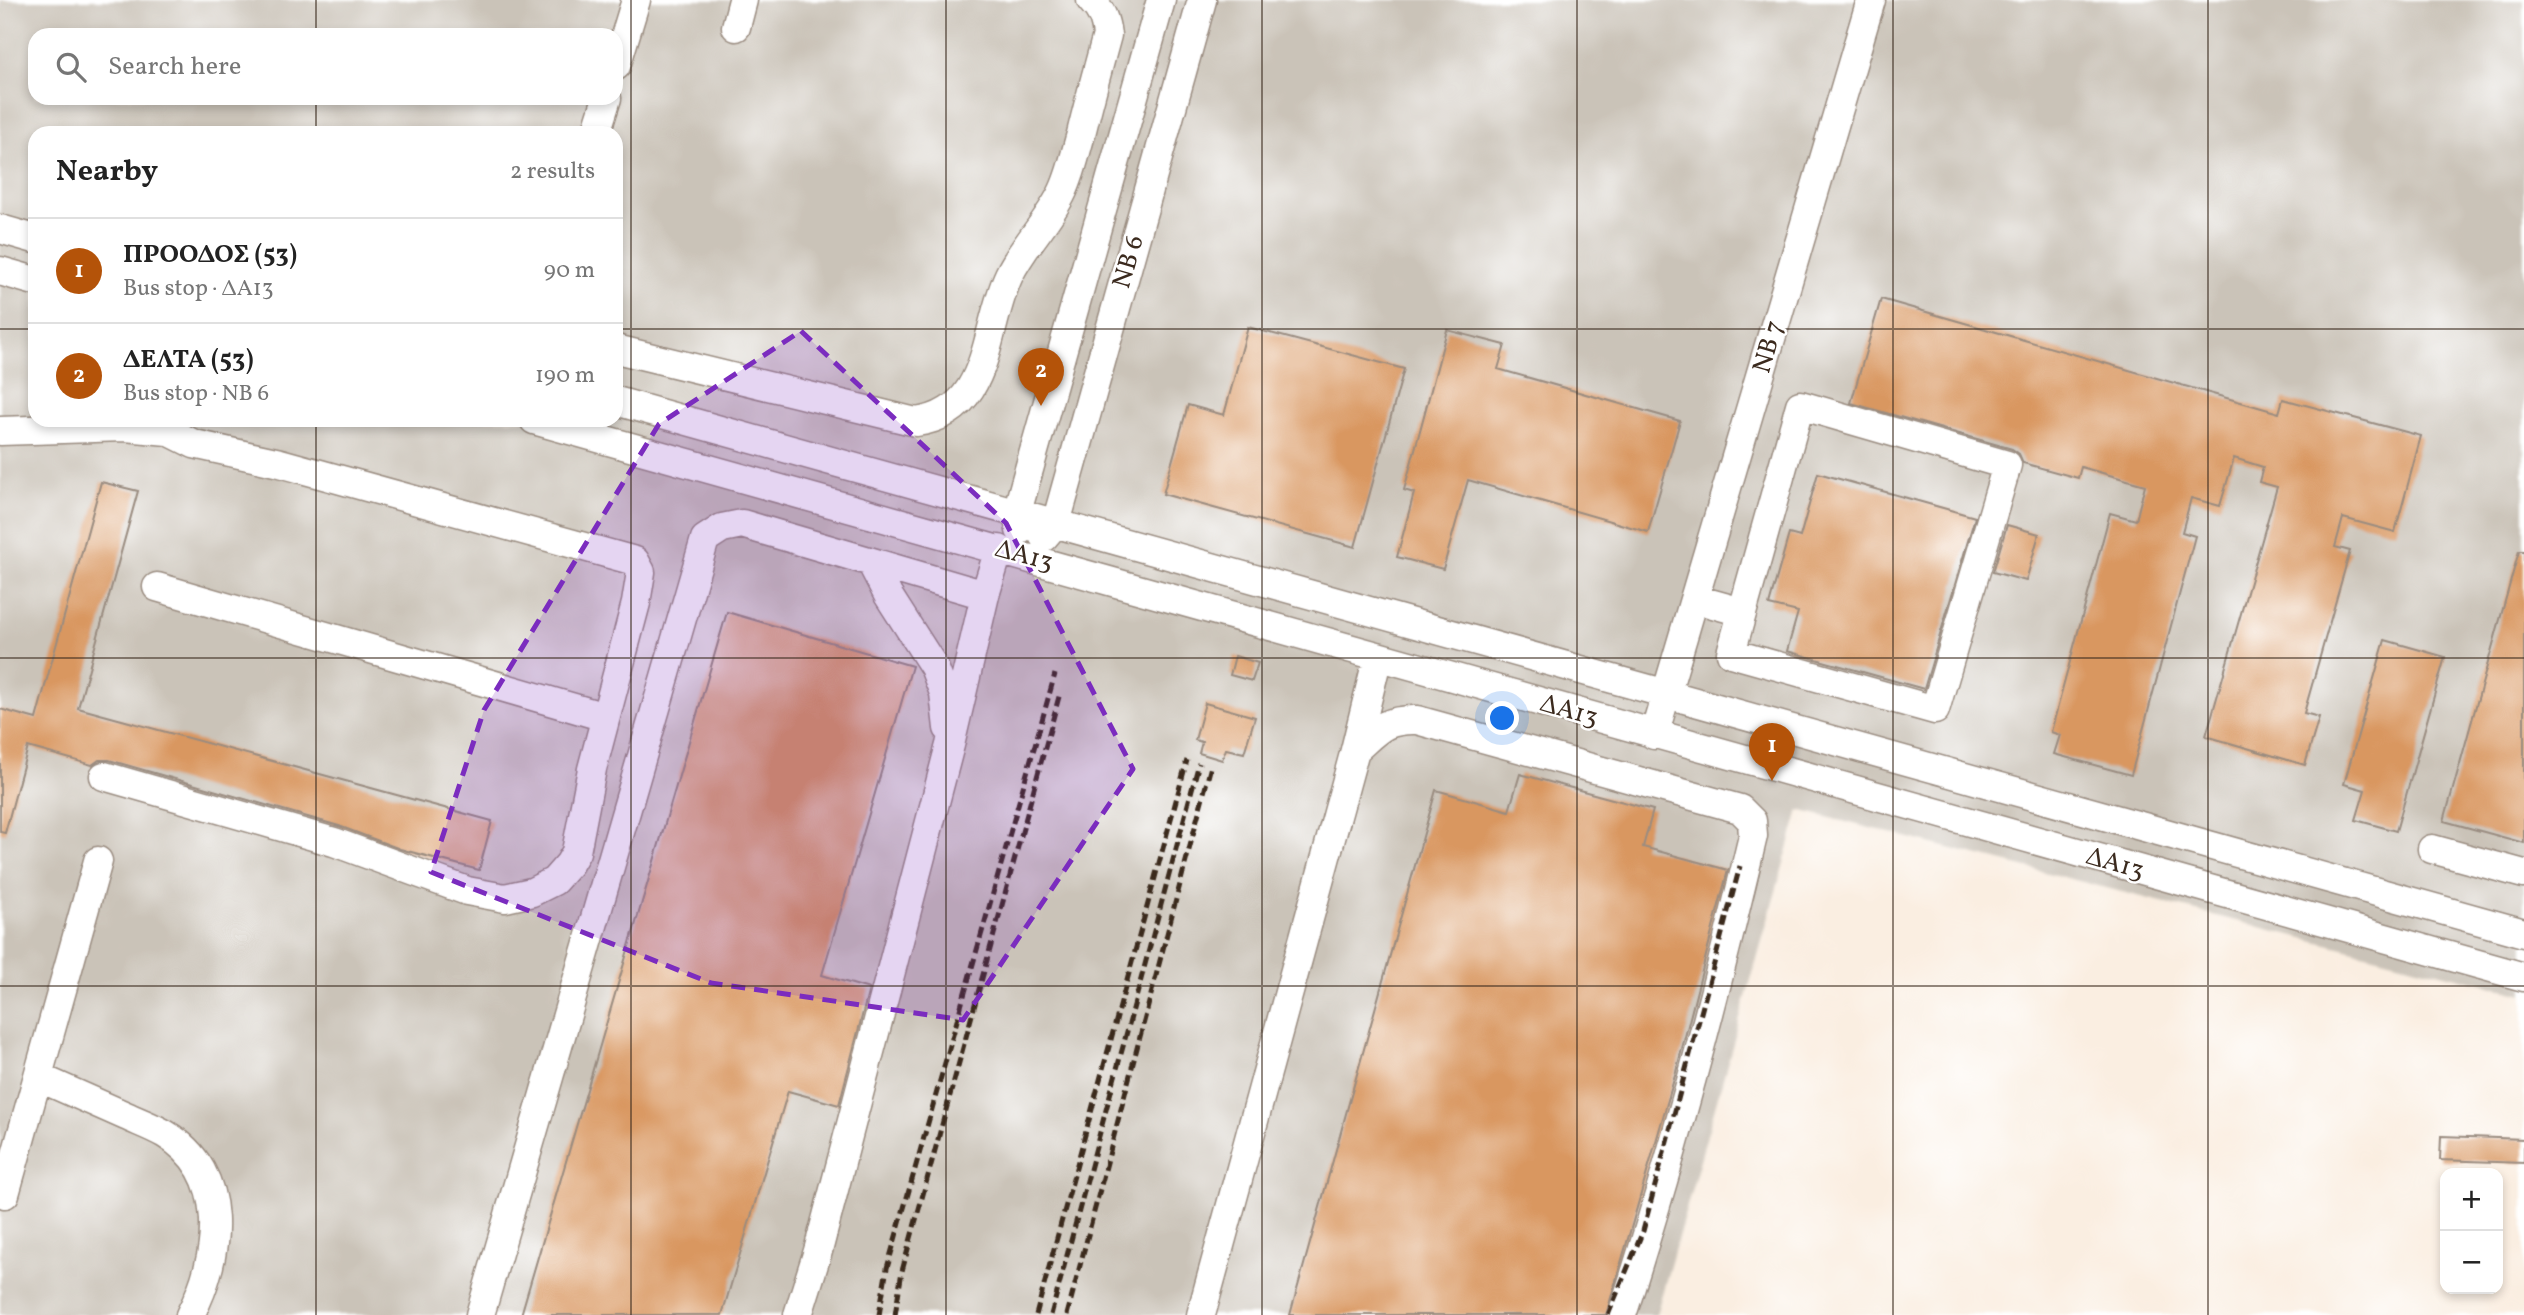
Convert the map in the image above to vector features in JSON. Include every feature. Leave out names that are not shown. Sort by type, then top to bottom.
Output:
[{"type":"street","points":[[623,43],[636,0]]},
{"type":"street","points":[[736,27],[743,0]]},
{"type":"street","points":[[623,351],[916,422],[935,419],[952,410],[968,392],[980,371],[1007,278],[1020,253],[1044,226],[1072,166],[1107,36],[1105,20],[1100,9],[1091,0]]},
{"type":"street","name":"ΝΒ 6","points":[[1017,512],[1161,0]]},
{"type":"street","name":"ΝΒ 6","points":[[1056,523],[1202,0]]},
{"type":"street","name":"ΝΒ 7","points":[[1654,735],[1871,0]]},
{"type":"street","points":[[598,126],[605,105]]},
{"type":"street","points":[[0,229],[28,237]]},
{"type":"street","points":[[0,271],[28,279]]},
{"type":"street","name":"ΔΑ13","points":[[623,403],[2524,933]]},
{"type":"street","points":[[1800,405],[2007,466],[1935,710],[1731,653],[1742,612],[1800,405]]},
{"type":"street","points":[[0,431],[125,427],[168,430],[194,444],[280,464],[635,561],[641,572],[636,603],[592,769],[576,852],[554,881],[532,892],[505,898],[467,891],[334,842],[104,776]]},
{"type":"street","name":"ΔΑ13","points":[[559,427],[2524,977]]},
{"type":"street","points":[[1012,553],[1017,512]]},
{"type":"street","points":[[798,1315],[818,1251],[950,745],[985,595],[1012,553],[1056,523]]},
{"type":"street","points":[[480,1315],[705,539],[722,528],[742,524],[985,595]]},
{"type":"street","points":[[871,562],[888,595],[934,667],[944,693],[950,745]]},
{"type":"street","points":[[157,587],[605,717]]},
{"type":"street","points":[[1696,598],[1742,612]]},
{"type":"street","points":[[1200,1315],[1355,750],[1378,656]]},
{"type":"street","points":[[1355,750],[1384,725],[1398,719],[1417,720],[1740,809],[1752,821],[1753,836],[1731,929],[1654,1215],[1622,1315]]},
{"type":"street","points":[[2432,849],[2524,874]]},
{"type":"street","points":[[5,1194],[98,861]]},
{"type":"street","points":[[38,1077],[165,1134],[188,1152],[206,1180],[215,1217],[211,1258],[200,1297],[190,1315]]},
{"type":"highlighted area","points":[[801,331],[1006,523],[1133,769],[963,1020],[711,983],[431,872],[484,710],[659,424]]},
{"type":"shaded area","points":[[0,0],[2524,0],[2524,994],[1799,810],[1656,1315],[0,1315]]},
{"type":"building","points":[[1881,299],[2279,413],[2283,399],[2421,436],[2395,532],[2343,518],[2335,547],[2350,551],[2304,713],[2319,717],[2305,765],[2206,736],[2277,487],[2259,482],[2263,467],[2234,458],[2220,506],[2191,498],[2182,532],[2195,536],[2131,775],[2054,754],[2060,735],[2051,732],[2110,513],[2136,520],[2145,485],[2081,467],[2078,478],[2023,463],[2019,454],[2012,449],[1851,403]]},
{"type":"building","points":[[1248,327],[1404,369],[1355,547],[1163,494],[1188,405],[1224,415]]},
{"type":"building","points":[[1447,330],[1505,345],[1498,369],[1680,421],[1648,532],[1468,480],[1443,569],[1397,557],[1414,493],[1404,490]]},
{"type":"building","points":[[1818,473],[1975,517],[1924,689],[1787,651],[1798,612],[1769,605],[1789,534],[1800,537]]},
{"type":"building","points":[[101,482],[138,491],[78,708],[492,821],[479,870],[400,849],[339,826],[109,760],[99,760],[92,765],[28,747],[5,833],[0,832],[0,709],[36,719]]},
{"type":"building","points":[[2007,525],[2039,534],[2026,581],[1993,572]]},
{"type":"building","points":[[2519,551],[2524,551],[2524,843],[2444,821]]},
{"type":"building","points":[[727,612],[912,666],[822,975],[869,989],[839,1105],[788,1091],[722,1315],[521,1315]]},
{"type":"building","points":[[2385,640],[2445,657],[2396,831],[2356,820],[2365,790],[2344,784]]},
{"type":"building","points":[[1235,656],[1258,663],[1252,681],[1230,675]]},
{"type":"building","points":[[1205,703],[1255,717],[1244,753],[1226,749],[1222,760],[1199,753],[1202,742],[1195,740]]},
{"type":"building","points":[[1520,774],[1653,810],[1643,847],[1728,870],[1676,1072],[1606,1315],[1290,1315],[1436,790],[1509,811]]},
{"type":"building","points":[[2441,1136],[2524,1139],[2524,1163],[2440,1160]]},
{"type":"railway","points":[[879,1315],[887,1268],[1055,674]]},
{"type":"railway","points":[[895,1315],[902,1271],[1060,693]]},
{"type":"railway","points":[[1036,1315],[1187,760]]},
{"type":"railway","points":[[1051,1315],[1199,763]]},
{"type":"railway","points":[[1067,1315],[1211,766]]},
{"type":"railway","points":[[1608,1315],[1643,1231],[1740,866]]},
{"type":"place","name":"ΔΕΛΤΑ (53)","points":[[1041,406]]},
{"type":"place","name":"ΠΡΟΟΔΟΣ (53)","points":[[1772,781]]}]
